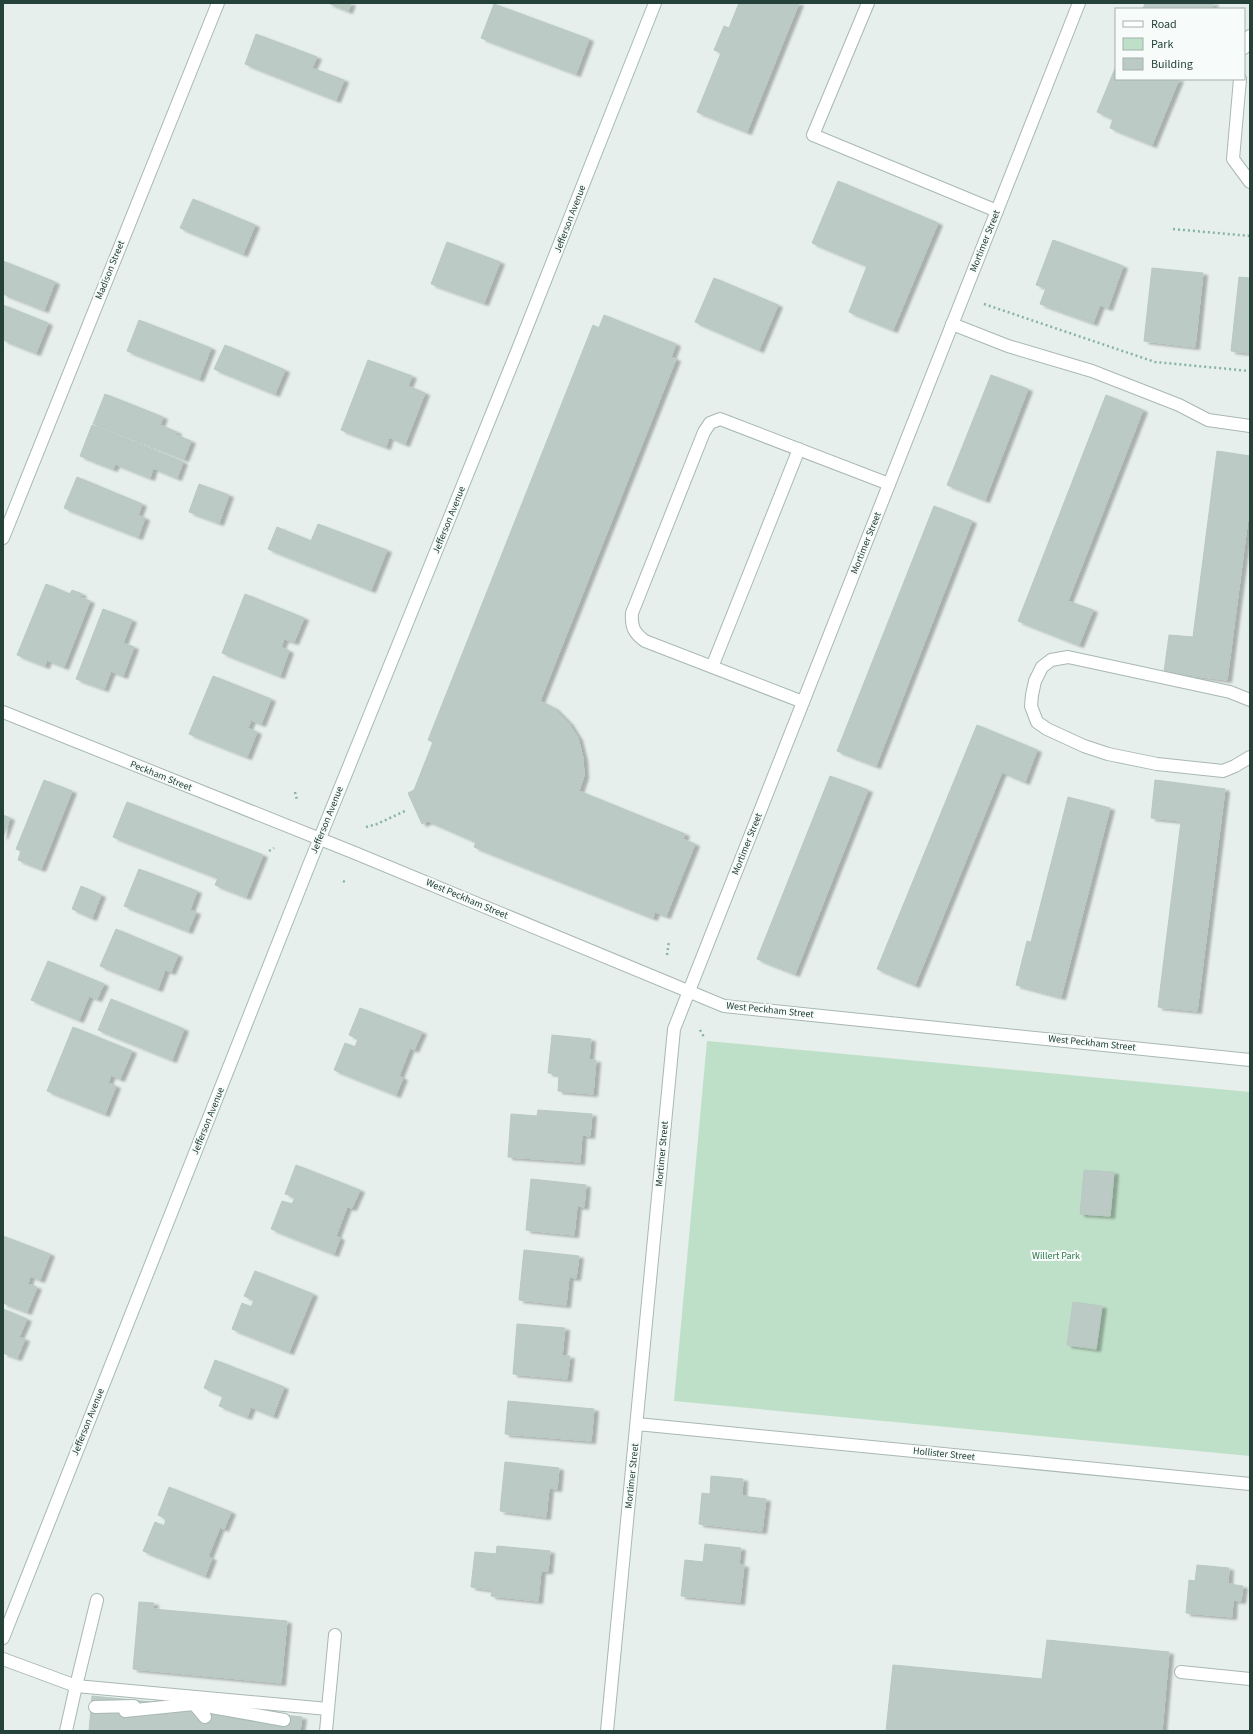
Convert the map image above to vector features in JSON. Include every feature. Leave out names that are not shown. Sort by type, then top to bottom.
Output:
[{"type":"street","name":"Madison Street","points":[[3,538],[218,3]]},
{"type":"street","name":"Jefferson Avenue","points":[[3,1638],[320,839],[518,349],[655,3]]},
{"type":"street","points":[[868,3],[813,135],[997,211]]},
{"type":"street","name":"Mortimer Street","points":[[607,1731],[674,1028],[1078,3]]},
{"type":"street","points":[[1245,46],[1250,36]]},
{"type":"street","points":[[1240,80],[1232,159],[1250,182]]},
{"type":"street","points":[[952,324],[1008,346],[1092,371],[1179,405],[1208,420],[1250,426]]},
{"type":"street","points":[[803,702],[645,641],[636,634],[631,625],[632,613],[692,461],[704,432],[710,423],[720,419],[889,484]]},
{"type":"street","points":[[712,667],[799,449]]},
{"type":"street","points":[[1250,700],[1230,692],[1068,657],[1051,660],[1042,667],[1035,681],[1031,706],[1037,722],[1047,729],[1084,746],[1108,754],[1157,764],[1223,771],[1250,757]]},
{"type":"street","name":"Peckham Street","points":[[3,712],[320,839]]},
{"type":"street","name":"West Peckham Street","points":[[320,839],[724,1006],[1250,1060]]},
{"type":"street","name":"Hollister Street","points":[[637,1424],[1250,1484]]},
{"type":"street","points":[[66,1731],[97,1600]]},
{"type":"street","points":[[326,1731],[335,1635]]},
{"type":"street","points":[[3,1659],[76,1686],[194,1700],[328,1708]]},
{"type":"street","points":[[1181,1672],[1250,1679]]},
{"type":"street","points":[[160,1713],[194,1700]]},
{"type":"street","points":[[194,1700],[205,1717]]},
{"type":"street","points":[[95,1707],[194,1700],[284,1720]]},
{"type":"street","points":[[125,1711],[194,1700],[252,1719]]},
{"type":"path","points":[[1173,229],[1250,236]]},
{"type":"path","points":[[982,303],[1155,362],[1250,371]]},
{"type":"path","points":[[295,792],[297,800]]},
{"type":"path","points":[[366,827],[377,824],[407,810]]},
{"type":"path","points":[[270,851],[274,848]]},
{"type":"path","points":[[667,955],[670,941]]},
{"type":"path","points":[[700,1030],[704,1037]]},
{"type":"green space","name":"Willert Park","points":[[707,1041],[1250,1092],[1250,1456],[674,1401]]},
{"type":"building","points":[[328,3],[351,3],[348,11]]},
{"type":"building","points":[[739,3],[799,3],[747,132],[697,112],[721,53],[714,50],[724,26],[729,28]]},
{"type":"building","points":[[1145,3],[1214,3],[1212,8],[1143,8]]},
{"type":"building","points":[[494,4],[589,39],[576,74],[481,38]]},
{"type":"building","points":[[256,34],[317,57],[312,68],[344,80],[336,100],[245,64]]},
{"type":"building","points":[[1115,68],[1115,80],[1179,80],[1152,145],[1110,128],[1113,119],[1097,112]]},
{"type":"building","points":[[838,181],[938,223],[893,330],[849,312],[867,266],[812,243]]},
{"type":"building","points":[[193,199],[255,225],[243,254],[180,228]]},
{"type":"building","points":[[1053,240],[1123,266],[1108,308],[1100,305],[1093,323],[1040,304],[1046,288],[1036,285]]},
{"type":"building","points":[[447,242],[500,262],[484,303],[431,284]]},
{"type":"building","points":[[3,261],[55,282],[44,310],[3,294]]},
{"type":"building","points":[[1152,268],[1203,273],[1195,347],[1144,341]]},
{"type":"building","points":[[1239,277],[1250,278],[1250,353],[1231,351]]},
{"type":"building","points":[[714,278],[778,305],[759,350],[695,322]]},
{"type":"building","points":[[3,305],[48,323],[36,353],[3,340]]},
{"type":"building","points":[[604,315],[676,344],[671,357],[676,359],[540,701],[554,708],[568,722],[578,738],[583,758],[584,776],[579,791],[685,834],[683,839],[695,844],[666,916],[655,912],[653,918],[474,847],[476,842],[428,821],[422,824],[408,793],[414,790],[433,742],[428,740],[593,325],[599,328]]},
{"type":"building","points":[[139,320],[211,348],[199,379],[127,351]]},
{"type":"building","points":[[225,345],[285,370],[275,394],[214,369]]},
{"type":"building","points":[[368,360],[412,376],[408,386],[425,393],[405,444],[389,437],[386,447],[341,430]]},
{"type":"building","points":[[991,375],[1028,389],[985,500],[947,485]]},
{"type":"building","points":[[105,394],[163,417],[160,425],[177,432],[176,435],[191,441],[184,459],[93,424]]},
{"type":"building","points":[[1106,395],[1143,410],[1068,601],[1093,610],[1079,645],[1018,621]]},
{"type":"building","points":[[92,425],[183,462],[177,478],[153,468],[150,478],[115,464],[113,469],[80,456]]},
{"type":"building","points":[[1217,451],[1250,456],[1250,503],[1227,680],[1164,672],[1169,635],[1193,637]]},
{"type":"building","points":[[77,477],[142,504],[138,515],[145,518],[138,537],[64,508]]},
{"type":"building","points":[[199,484],[229,495],[219,523],[189,512]]},
{"type":"building","points":[[934,506],[972,521],[876,766],[837,751]]},
{"type":"building","points":[[318,524],[387,550],[371,590],[268,549],[277,527],[311,541]]},
{"type":"building","points":[[46,584],[70,594],[72,590],[82,594],[80,597],[90,601],[64,667],[47,660],[45,666],[17,655]]},
{"type":"building","points":[[245,594],[304,618],[294,642],[284,639],[281,647],[289,651],[280,676],[222,653]]},
{"type":"building","points":[[103,609],[132,620],[123,643],[134,647],[123,676],[111,671],[104,689],[76,679]]},
{"type":"building","points":[[213,676],[271,699],[261,724],[251,720],[248,728],[257,732],[247,757],[189,734]]},
{"type":"building","points":[[977,725],[1037,750],[1025,782],[1002,772],[915,985],[877,969]]},
{"type":"building","points":[[830,776],[868,790],[795,974],[757,959]]},
{"type":"building","points":[[44,780],[72,791],[41,869],[18,860],[21,851],[16,849]]},
{"type":"building","points":[[1155,780],[1225,789],[1197,1011],[1158,1007],[1181,821],[1151,818]]},
{"type":"building","points":[[1068,797],[1110,808],[1061,997],[1016,985],[1027,941],[1031,942]]},
{"type":"building","points":[[127,802],[263,855],[246,897],[215,885],[218,878],[113,837]]},
{"type":"building","points":[[3,815],[10,818],[3,837]]},
{"type":"building","points":[[139,869],[197,891],[190,910],[196,912],[188,931],[124,906]]},
{"type":"building","points":[[81,886],[101,895],[92,918],[72,909]]},
{"type":"building","points":[[116,929],[178,955],[171,972],[165,970],[158,989],[100,966]]},
{"type":"building","points":[[48,961],[104,984],[97,999],[89,996],[79,1020],[31,1000]]},
{"type":"building","points":[[111,999],[184,1029],[172,1060],[98,1030]]},
{"type":"building","points":[[360,1008],[422,1032],[414,1050],[410,1048],[399,1076],[403,1078],[396,1095],[334,1070],[345,1043],[355,1047],[358,1039],[349,1035]]},
{"type":"building","points":[[73,1027],[132,1051],[120,1079],[111,1075],[108,1083],[116,1086],[105,1114],[47,1091]]},
{"type":"building","points":[[552,1035],[591,1039],[589,1060],[596,1060],[593,1094],[558,1091],[559,1074],[548,1073]]},
{"type":"building","points":[[538,1110],[592,1114],[590,1136],[582,1135],[580,1162],[508,1157],[511,1114],[537,1116]]},
{"type":"building","points":[[296,1165],[360,1190],[352,1208],[347,1207],[336,1236],[340,1238],[334,1254],[271,1229],[282,1201],[292,1204],[295,1197],[285,1194]]},
{"type":"building","points":[[1084,1170],[1114,1172],[1110,1216],[1080,1214]]},
{"type":"building","points":[[531,1179],[586,1185],[584,1207],[577,1206],[574,1235],[526,1230]]},
{"type":"building","points":[[3,1236],[50,1254],[40,1280],[30,1276],[28,1284],[37,1287],[27,1312],[3,1303]]},
{"type":"building","points":[[524,1250],[579,1256],[576,1278],[569,1277],[566,1305],[519,1300]]},
{"type":"building","points":[[255,1271],[313,1294],[289,1352],[232,1329],[242,1303],[251,1307],[254,1300],[244,1296]]},
{"type":"building","points":[[1073,1302],[1102,1306],[1096,1349],[1067,1345]]},
{"type":"building","points":[[3,1309],[27,1319],[19,1337],[25,1339],[17,1358],[3,1353]]},
{"type":"building","points":[[517,1324],[565,1328],[562,1356],[570,1356],[567,1379],[513,1374]]},
{"type":"building","points":[[215,1360],[284,1387],[273,1416],[251,1407],[247,1417],[219,1406],[223,1396],[204,1388]]},
{"type":"building","points":[[508,1401],[594,1409],[591,1441],[505,1434]]},
{"type":"building","points":[[505,1462],[559,1468],[557,1489],[549,1488],[546,1517],[500,1511]]},
{"type":"building","points":[[711,1476],[743,1479],[742,1496],[766,1499],[762,1531],[699,1524],[702,1493],[710,1494]]},
{"type":"building","points":[[169,1487],[231,1512],[224,1529],[220,1527],[208,1557],[212,1558],[205,1576],[143,1551],[155,1522],[164,1526],[166,1519],[158,1515]]},
{"type":"building","points":[[705,1544],[741,1548],[739,1564],[744,1565],[740,1602],[681,1596],[685,1560],[703,1562]]},
{"type":"building","points":[[497,1546],[550,1551],[548,1571],[541,1571],[538,1601],[491,1596],[492,1590],[471,1587],[475,1552],[496,1554]]},
{"type":"building","points":[[1197,1565],[1229,1568],[1228,1584],[1243,1586],[1241,1601],[1233,1600],[1232,1617],[1186,1613],[1189,1580],[1195,1581]]},
{"type":"building","points":[[139,1602],[154,1603],[153,1609],[287,1621],[281,1683],[133,1669]]},
{"type":"building","points":[[1047,1640],[1169,1652],[1162,1731],[886,1731],[893,1665],[1042,1679]]},
{"type":"building","points":[[92,1696],[302,1717],[300,1731],[89,1731]]}]
